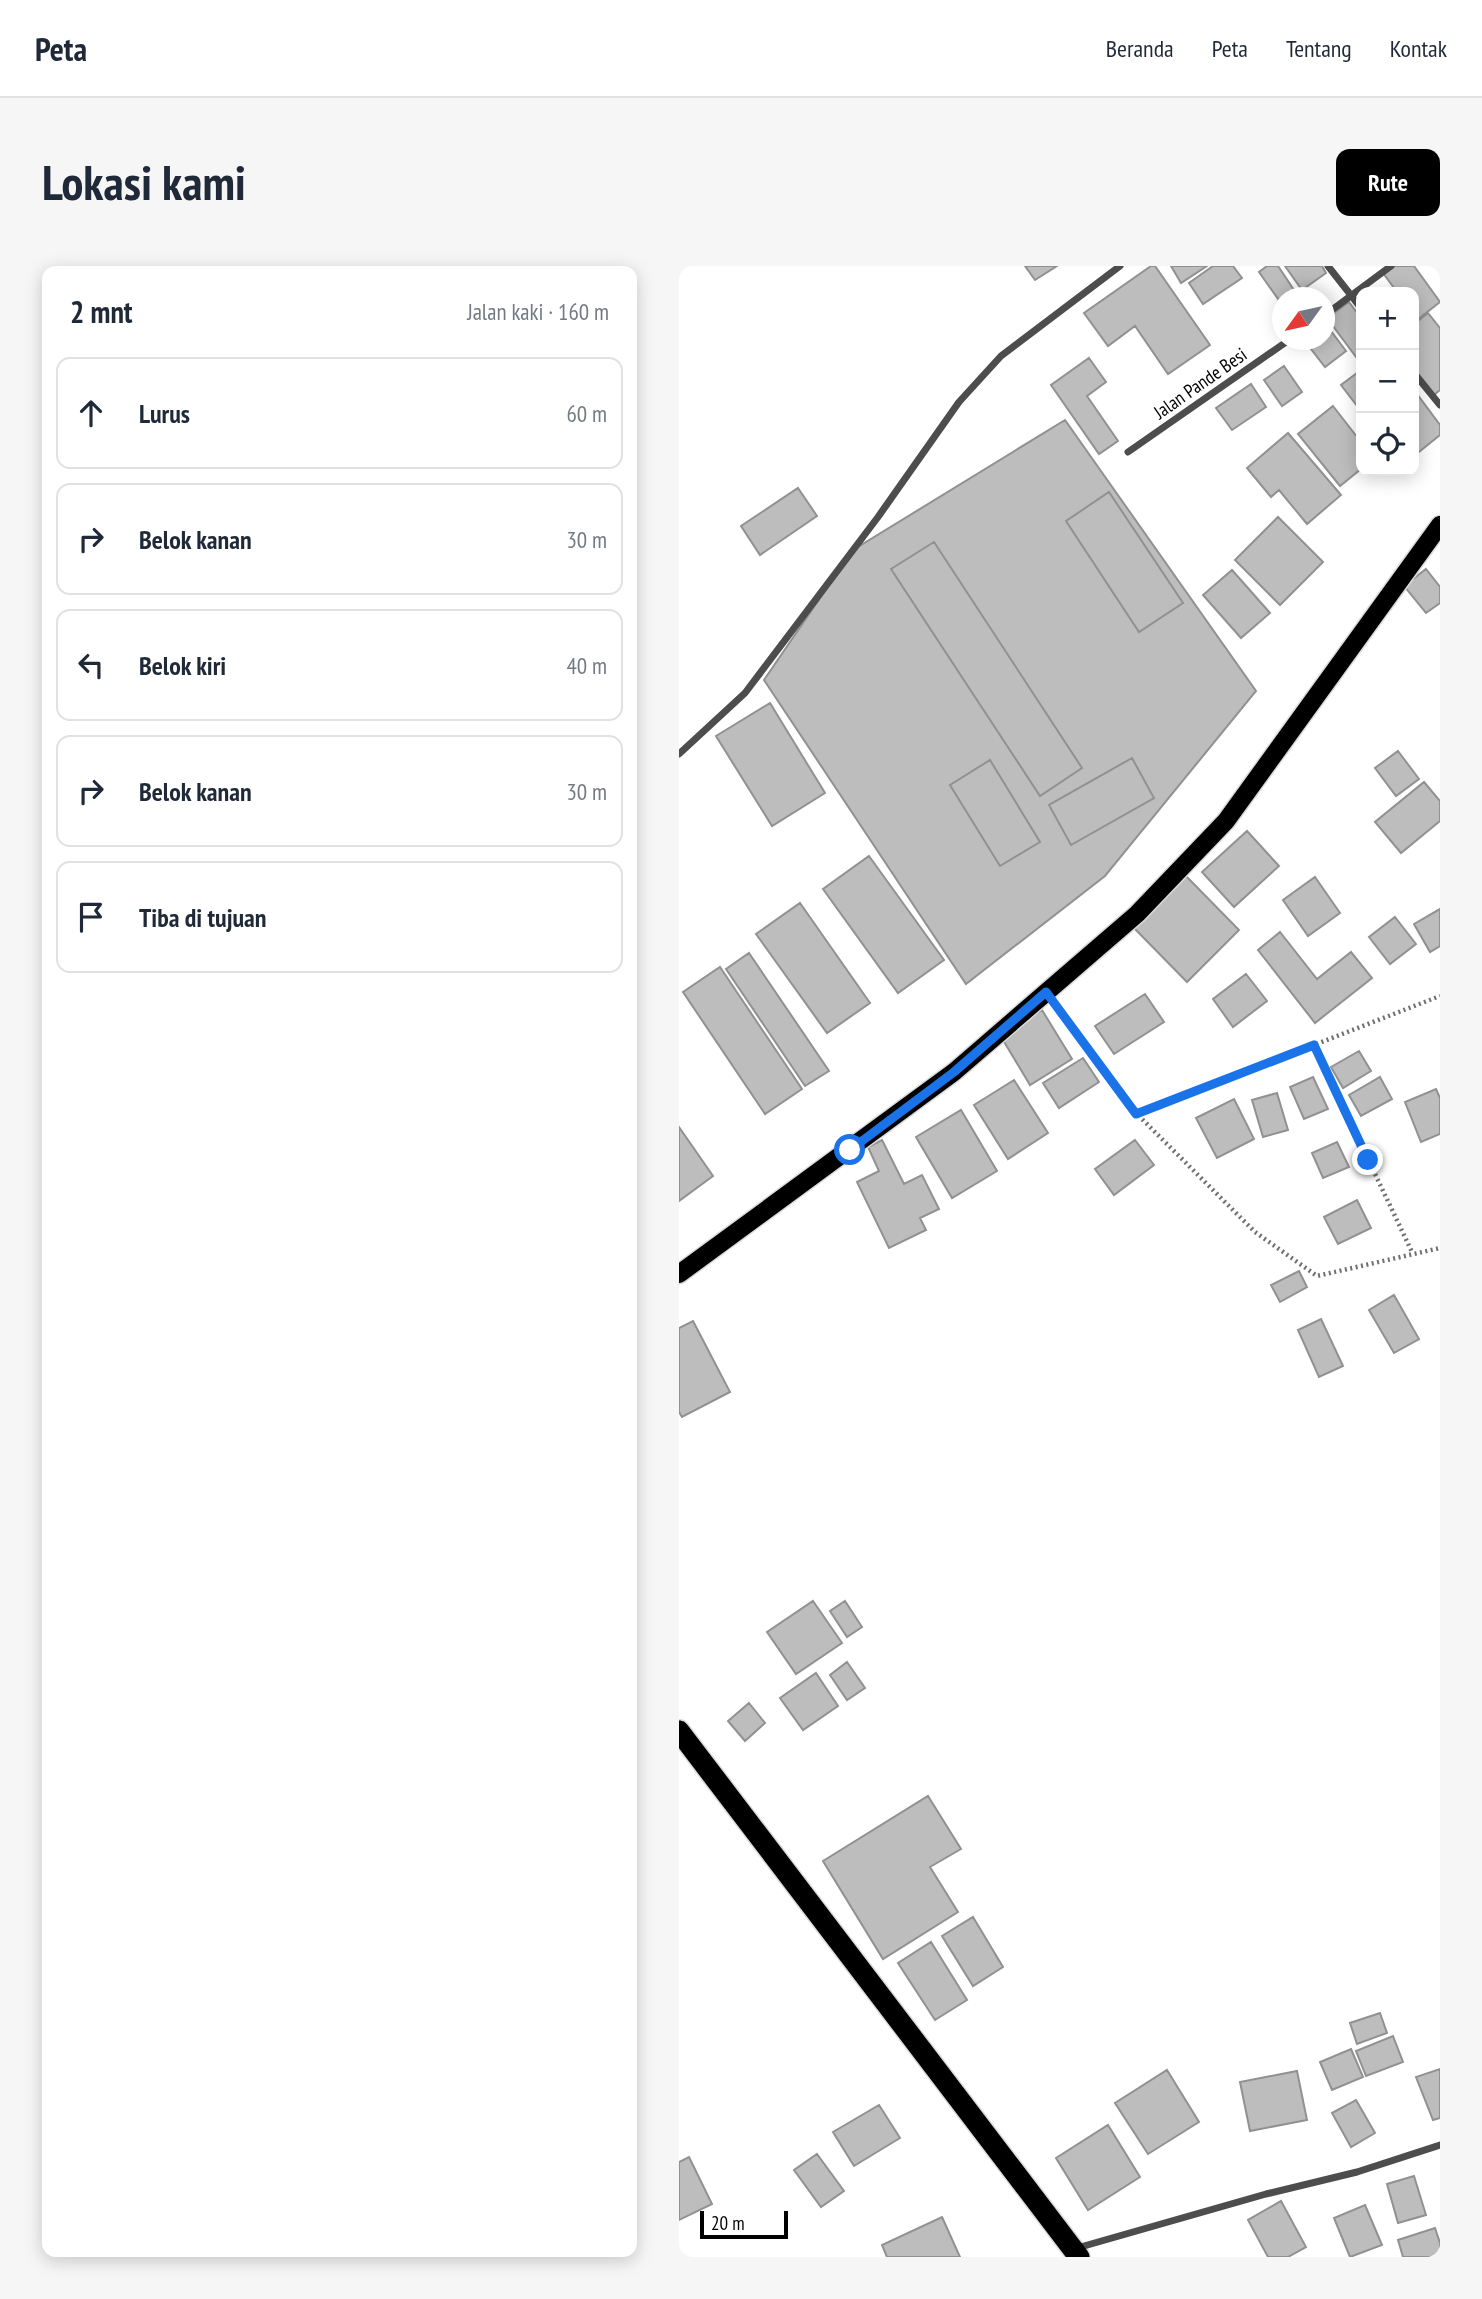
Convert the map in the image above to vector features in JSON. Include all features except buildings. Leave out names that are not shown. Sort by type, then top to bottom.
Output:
[{"type":"highway","points":[[679,1731],[1076,2253]]},
{"type":"main road","points":[[679,1275],[954,1072],[1137,914],[1226,821],[1440,525]]},
{"type":"street","points":[[679,754],[745,693],[878,517],[959,402],[983,374],[1000,356],[1120,266]]},
{"type":"street","points":[[1328,266],[1356,301]]},
{"type":"street","points":[[1335,308],[1391,266]]},
{"type":"street","name":"Jalan Pande Besi","points":[[1128,452],[1275,350]]},
{"type":"street","points":[[1419,379],[1440,405]]},
{"type":"street","points":[[1076,2253],[1266,2194],[1357,2172],[1440,2145]]},
{"type":"path","points":[[1046,992],[1136,1114],[1255,1232],[1317,1276],[1412,1252],[1440,1248]]},
{"type":"path","points":[[1136,1114],[1440,996]]},
{"type":"path","points":[[1314,1045],[1412,1252]]},
{"type":"route","points":[[850,1150],[954,1072],[1046,992],[1136,1114],[1314,1045],[1368,1160]]}]
